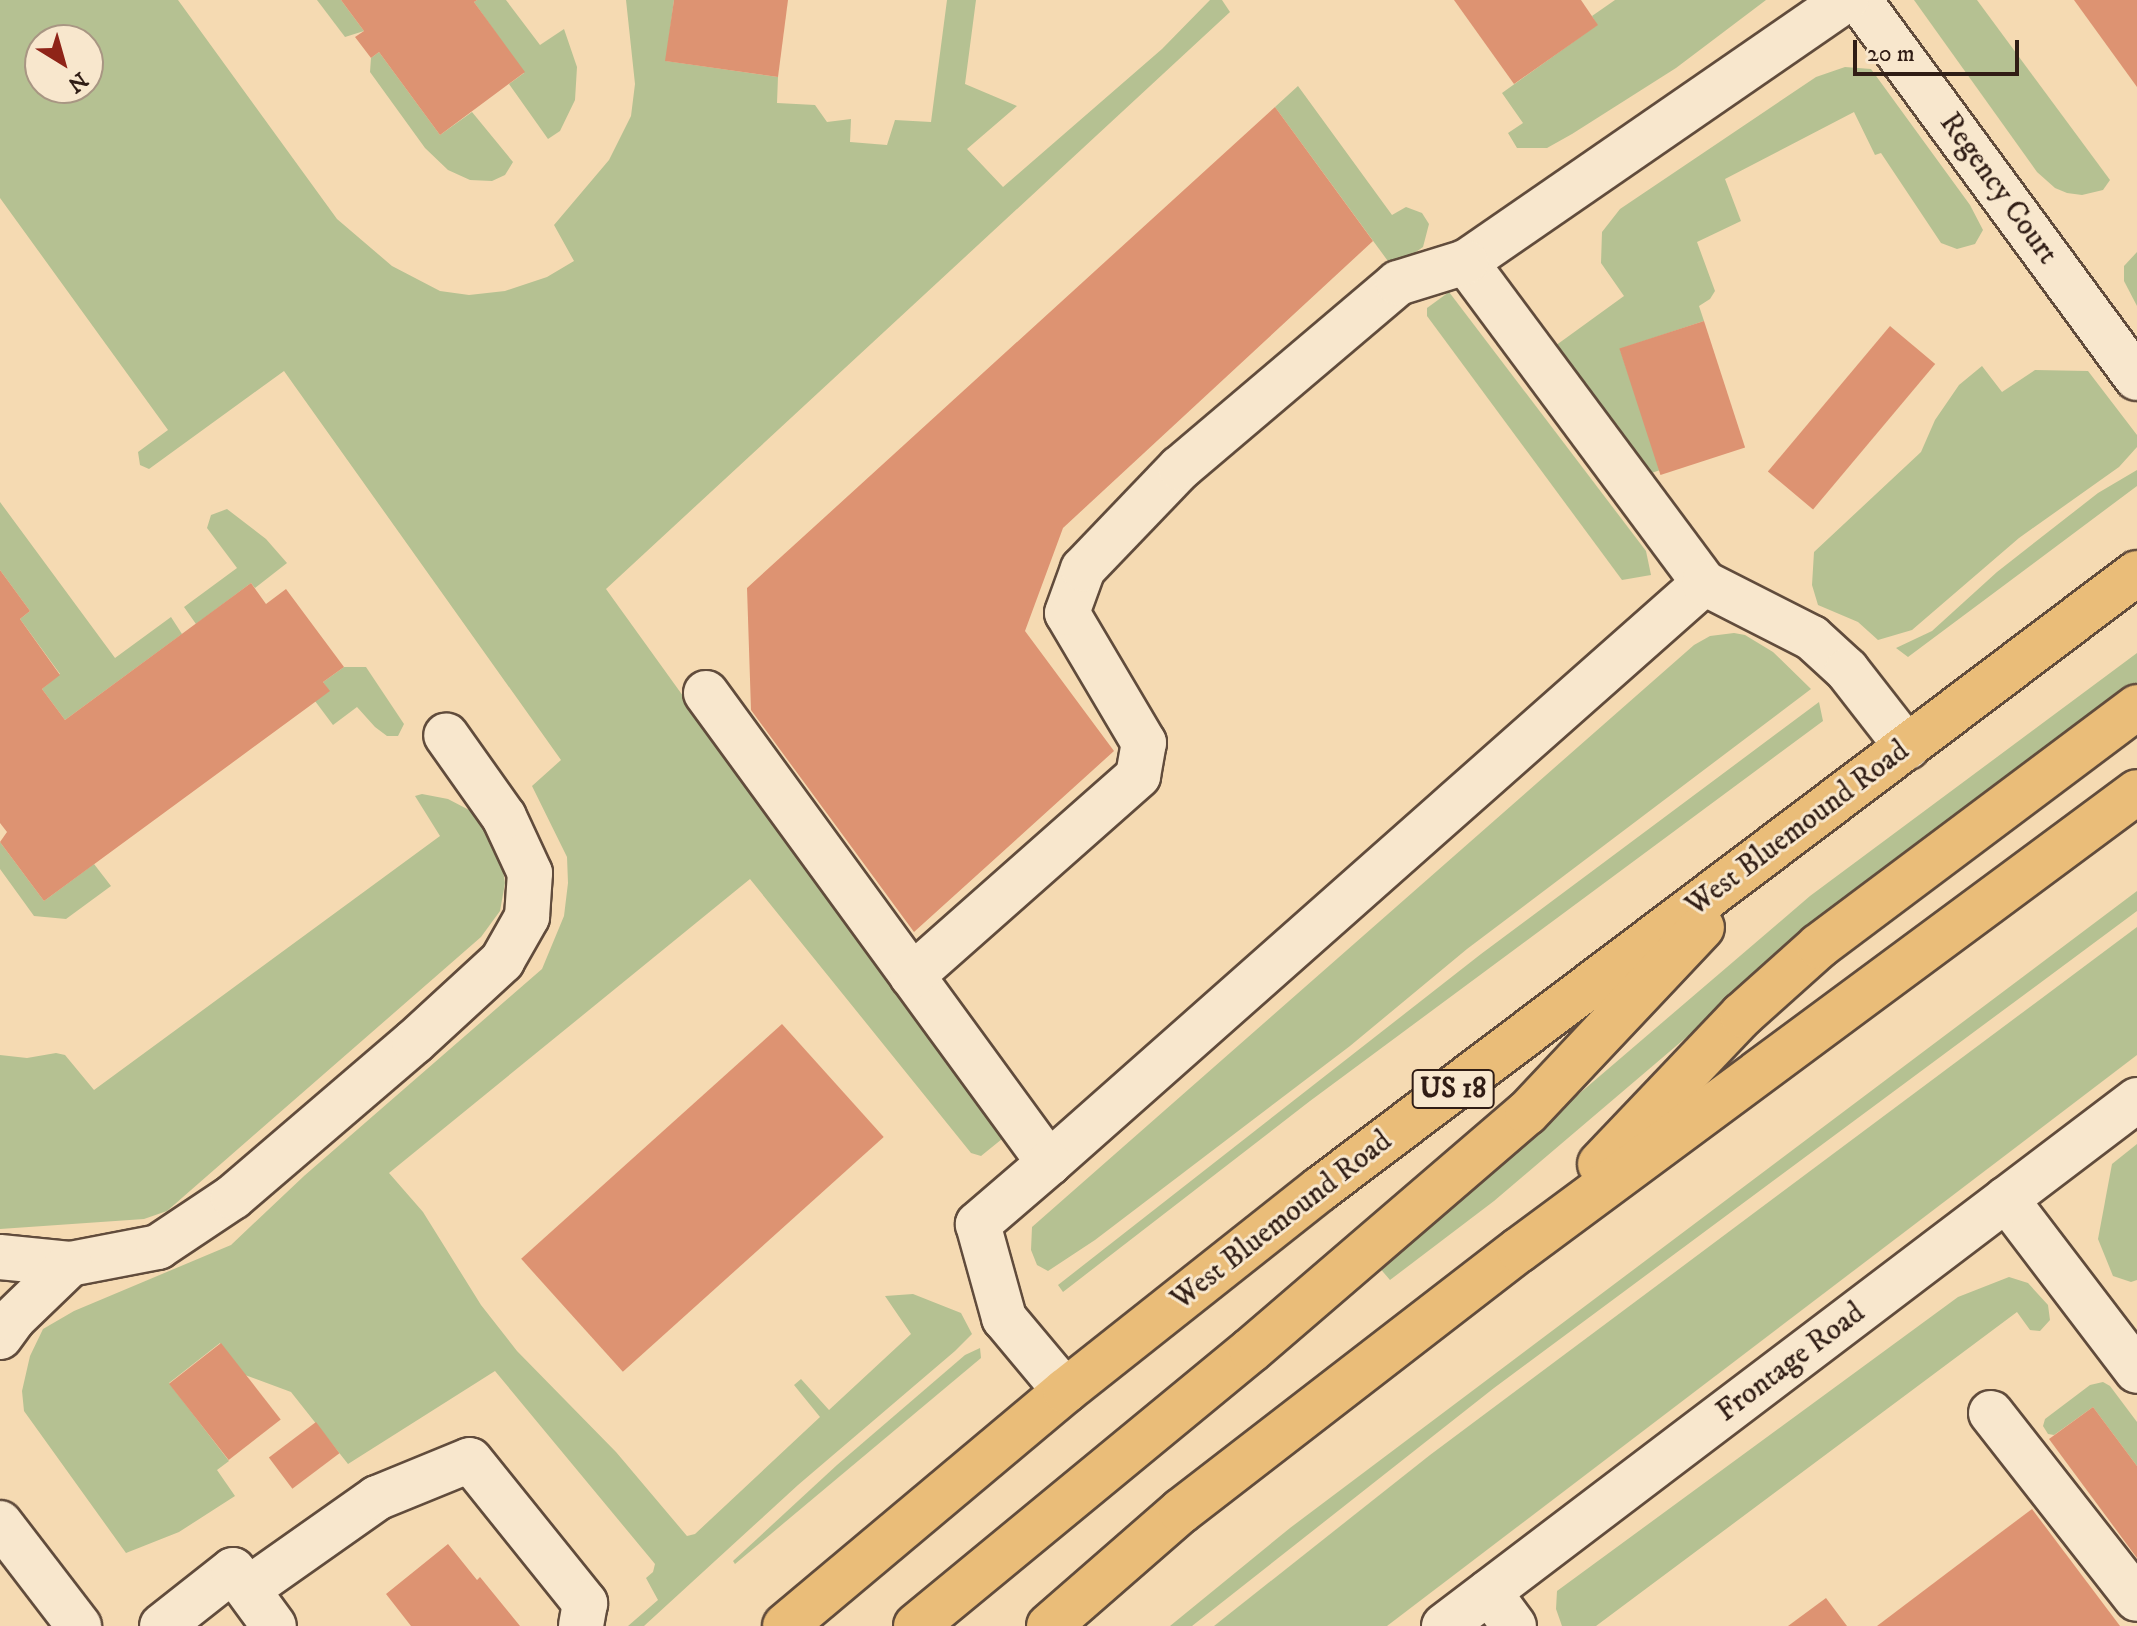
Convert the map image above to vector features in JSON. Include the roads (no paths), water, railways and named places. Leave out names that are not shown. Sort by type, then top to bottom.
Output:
[{"type":"main road","name":"West Bluemound Road","points":[[785,1626],[1065,1391],[1320,1189],[2137,573]]},
{"type":"main road","points":[[1519,1250],[1742,1015],[1819,946],[2137,707]]},
{"type":"main road","points":[[1049,1626],[1181,1511],[1519,1250],[2137,792]]},
{"type":"main road","points":[[916,1626],[1251,1350],[1527,1113],[1786,838]]},
{"type":"street","points":[[912,976],[1138,776],[1144,743],[1067,613],[1083,569],[1180,468],[1398,283],[1466,262],[1846,0]]},
{"type":"street","name":"Regency Court","points":[[1859,0],[2137,378]]},
{"type":"street","points":[[1466,262],[1704,583],[1812,638],[1847,670],[1907,747]]},
{"type":"street","points":[[1065,1391],[1004,1318],[978,1224],[1704,583]]},
{"type":"street","points":[[706,693],[1049,1163]]},
{"type":"street","points":[[0,1257],[70,1264],[158,1247],[233,1197],[414,1042],[502,961],[527,917],[530,873],[504,817],[446,735]]},
{"type":"street","name":"Frontage Road","points":[[1444,1626],[1501,1609],[2006,1199],[2137,1100]]},
{"type":"street","points":[[2006,1199],[2137,1371]]},
{"type":"street","points":[[0,1337],[13,1319],[70,1264]]},
{"type":"street","points":[[1991,1413],[2137,1599]]},
{"type":"street","points":[[248,1589],[377,1498],[470,1460],[585,1603],[581,1626]]},
{"type":"street","points":[[0,1523],[79,1626]]},
{"type":"street","points":[[162,1626],[233,1570],[274,1626]]}]
